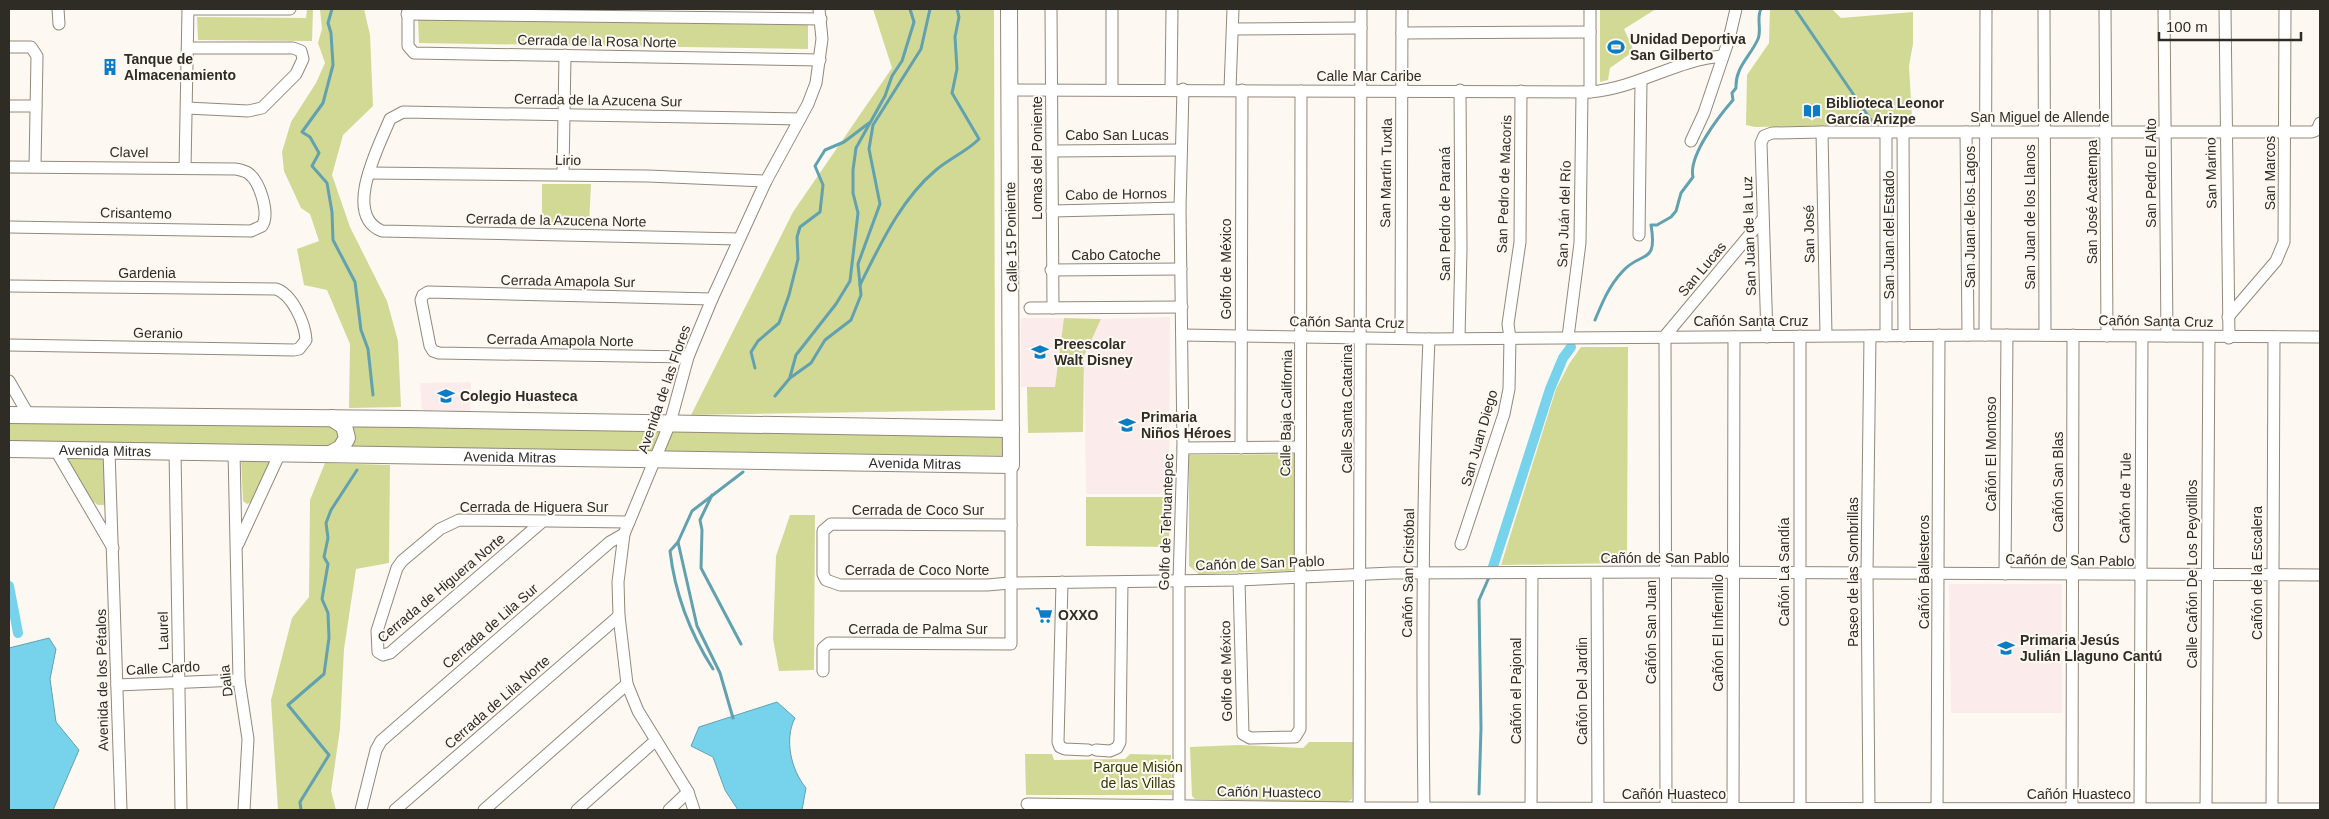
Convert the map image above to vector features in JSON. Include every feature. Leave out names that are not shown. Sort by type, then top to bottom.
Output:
[{"type":"street","points":[[58,9],[58,24]]},
{"type":"street","points":[[185,168],[188,9],[290,9]]},
{"type":"street","name":"Calle 15 Poniente","points":[[1009,9],[1011,465]]},
{"type":"street","name":"Lomas del Poniente","points":[[1051,9],[1053,308]]},
{"type":"street","points":[[1112,9],[1112,89]]},
{"type":"street","name":"Golfo de Tehuantepec","points":[[1172,9],[1181,150],[1183,448],[1179,581],[1179,806]]},
{"type":"street","points":[[1230,89],[1232,9]]},
{"type":"street","name":"Calle Santa Catarina","points":[[1359,809],[1362,336],[1361,9]]},
{"type":"street","name":"San Martín Tuxtla","points":[[1400,338],[1402,9]]},
{"type":"street","name":"San Juán del Río","points":[[1568,337],[1580,243],[1590,9]]},
{"type":"street","points":[[1691,141],[1704,113],[1736,9]]},
{"type":"street","name":"San Juan de los Lagos","points":[[1984,335],[1986,9]]},
{"type":"street","name":"San Juan de los Llanos","points":[[2044,9],[2045,335]]},
{"type":"street","name":"San José Acatempa","points":[[2105,9],[2107,336]]},
{"type":"street","name":"San Pedro El Alto","points":[[2164,9],[2167,336]]},
{"type":"street","name":"San Marino","points":[[2225,9],[2229,338]]},
{"type":"street","name":"San Marcos","points":[[2228,317],[2282,252],[2284,242],[2286,132],[2285,9]]},
{"type":"street","points":[[408,12],[820,14]]},
{"type":"street","name":"Cerrada de la Rosa Norte","points":[[408,12],[408,46],[414,53],[820,60]]},
{"type":"street","name":"Avenida de las Flores","points":[[694,810],[688,792],[638,711],[627,684],[619,616],[618,582],[624,534],[670,423],[688,357],[712,299],[766,181],[800,119],[816,83],[820,60],[820,14]]},
{"type":"street","points":[[1233,29],[1361,28]]},
{"type":"street","points":[[1402,33],[1590,32]]},
{"type":"street","points":[[9,47],[31,47],[36,51],[35,166]]},
{"type":"street","points":[[187,108],[248,111],[262,108],[276,96],[299,70],[303,59],[301,52],[293,48],[188,48]]},
{"type":"street","points":[[562,174],[565,115],[565,55]]},
{"type":"street","name":"Calle Mar Caribe","points":[[1009,90],[1230,89],[1586,92],[1641,81],[1671,68],[1708,57],[1722,56]]},
{"type":"street","points":[[1639,235],[1641,81]]},
{"type":"street","name":"Golfo de México","points":[[1241,448],[1242,90]]},
{"type":"street","name":"San Pedro de Paraná","points":[[1459,338],[1461,249],[1460,90]]},
{"type":"street","name":"Calle Baja California","points":[[1298,734],[1300,729],[1302,335],[1301,91]]},
{"type":"street","name":"San Pedro de Macoris","points":[[1510,338],[1508,324],[1520,242],[1521,91]]},
{"type":"street","points":[[9,106],[36,106]]},
{"type":"street","name":"Cerrada de la Azucena Sur","points":[[369,173],[390,119],[396,114],[403,112],[800,119]]},
{"type":"street","name":"San Miguel de Allende","points":[[1764,136],[1772,133],[1822,132],[2286,132],[2319,127]]},
{"type":"street","name":"San José","points":[[1822,132],[1826,335]]},
{"type":"street","name":"San Juan de los Lagos","points":[[1966,132],[1968,335]]},
{"type":"street","name":"San Juan del Estado","points":[[1886,133],[1886,336]]},
{"type":"street","name":"San Juan del Estado","points":[[1903,133],[1904,336]]},
{"type":"street","name":"San Juan de la Luz","points":[[1764,136],[1761,142],[1762,220],[1767,337]]},
{"type":"street","name":"Cabo San Lucas","points":[[1053,150],[1181,150]]},
{"type":"street","name":"Clavel","points":[[9,166],[236,169],[248,172],[258,187],[265,217],[262,226]]},
{"type":"street","name":"Lirio","points":[[369,173],[712,177],[766,181]]},
{"type":"street","name":"Cerrada de la Azucena Norte","points":[[369,173],[363,202],[365,211],[374,228],[382,231],[739,239]]},
{"type":"street","name":"Cabo de Hornos","points":[[1052,210],[1180,208]]},
{"type":"street","name":"San Lucas","points":[[1665,336],[1762,220]]},
{"type":"street","name":"Crisantemo","points":[[9,227],[251,231],[262,226]]},
{"type":"street","name":"Cabo Catoche","points":[[1052,270],[1181,269]]},
{"type":"street","name":"Gardenia","points":[[9,286],[268,288],[284,292],[292,303],[305,335],[304,345]]},
{"type":"street","name":"Cerrada Amapola Sur","points":[[433,351],[421,300],[423,295],[428,292],[712,299]]},
{"type":"street","points":[[1030,308],[1182,307]]},
{"type":"street","name":"Cañón Santa Cruz","points":[[1182,335],[1302,335],[1429,339],[1826,335],[2320,337]]},
{"type":"street","name":"Cañón El Montoso","points":[[2005,574],[2007,335]]},
{"type":"street","name":"Cañón San Blas","points":[[2072,809],[2073,335]]},
{"type":"street","name":"Cañón San Juan","points":[[1665,336],[1667,572],[1666,809]]},
{"type":"street","name":"Cañón El Infiernillo","points":[[1733,809],[1732,572],[1734,336]]},
{"type":"street","name":"Cañón La Sandía","points":[[1800,336],[1798,573],[1800,809]]},
{"type":"street","name":"Paseo de las Sombrillas","points":[[1869,809],[1867,574],[1870,336]]},
{"type":"street","name":"Cañón Ballesteros","points":[[1938,810],[1939,336]]},
{"type":"street","name":"Cañón de Tule","points":[[2139,810],[2142,336]]},
{"type":"street","name":"Calle Cañón De Los Peyotillos","points":[[2206,810],[2209,337]]},
{"type":"street","name":"Cañón de la Escalera","points":[[2272,810],[2274,337]]},
{"type":"street","name":"San Juan Diego","points":[[1461,544],[1477,502],[1507,402],[1510,338]]},
{"type":"street","name":"Cañón San Cristóbal","points":[[1424,808],[1424,451],[1429,339]]},
{"type":"street","name":"Geranio","points":[[9,345],[294,350],[304,345]]},
{"type":"street","name":"Cerrada Amapola Norte","points":[[433,351],[439,353],[688,357]]},
{"type":"street","points":[[9,381],[28,414]]},
{"type":"street","points":[[9,415],[332,418],[1011,429]]},
{"type":"street","points":[[332,418],[344,426],[347,438],[341,448],[332,453]]},
{"type":"street","points":[[1183,448],[1300,447]]},
{"type":"street","name":"Avenida Mitras","points":[[9,449],[1011,465]]},
{"type":"street","name":"Avenida de los Pétalos","points":[[55,449],[113,549]]},
{"type":"street","name":"Avenida de los Pétalos","points":[[110,451],[121,810]]},
{"type":"street","name":"Laurel","points":[[175,451],[181,810]]},
{"type":"street","name":"Dalia","points":[[234,452],[239,680],[248,739],[244,810]]},
{"type":"street","name":"Dalia","points":[[236,548],[280,453]]},
{"type":"street","points":[[1010,583],[1011,465]]},
{"type":"street","name":"Cerrada de Higuera Sur","points":[[380,654],[376,648],[377,631],[393,575],[402,561],[440,529],[459,520],[629,522]]},
{"type":"street","name":"Cerrada de Higuera Norte","points":[[380,654],[386,655],[390,653],[543,521]]},
{"type":"street","name":"Cerrada de Coco Sur","points":[[826,580],[822,568],[823,531],[831,524],[1011,525]]},
{"type":"street","name":"Cerrada de Lila Sur","points":[[360,810],[378,745],[610,542],[624,534]]},
{"type":"street","name":"Cañón de San Pablo","points":[[1010,583],[1239,580],[1361,574],[1667,572],[2206,576],[2320,575]]},
{"type":"street","name":"Cañón el Pajonal","points":[[1531,809],[1532,573]]},
{"type":"street","name":"Cañón Del Jardin","points":[[1597,573],[1598,808]]},
{"type":"street","name":"Cerrada de Coco Norte","points":[[826,580],[840,585],[987,585],[1010,583]]},
{"type":"street","name":"Golfo de México","points":[[1239,580],[1243,734],[1250,738],[1291,738],[1298,734]]},
{"type":"street","points":[[1062,582],[1058,742],[1060,747],[1065,749],[1110,751],[1117,748],[1120,742],[1122,582]]},
{"type":"street","name":"Cerrada de Palma Sur","points":[[823,671],[823,648],[829,643],[1011,644],[1010,583]]},
{"type":"street","name":"Cerrada de Lila Norte","points":[[395,810],[619,616]]},
{"type":"street","name":"Calle Cardo","points":[[117,685],[239,680]]},
{"type":"street","points":[[484,810],[627,684]]},
{"type":"street","points":[[577,810],[655,741]]},
{"type":"street","points":[[668,810],[688,792]]},
{"type":"street","name":"Cañón Huasteco","points":[[1027,804],[1054,807],[1113,808],[1179,806],[1359,809],[2320,809]]},
{"type":"shaded area","name":"Primaria Niños Héroes","points":[[1170,317],[1169,494],[1086,494],[1084,356],[1101,319]]},
{"type":"shaded area","name":"Preescolar Walt Disney","points":[[1021,318],[1064,318],[1055,387],[1021,387]]},
{"type":"shaded area","name":"Colegio Huasteca","points":[[471,382],[470,411],[422,410],[420,383]]},
{"type":"shaded area","name":"Primaria Jesús Julián Llaguno Cantú","points":[[1949,584],[2062,584],[2062,713],[1951,713]]},
{"type":"green space","points":[[307,9],[313,9],[312,41],[198,40],[197,17],[306,18]]},
{"type":"green space","points":[[320,9],[364,9],[370,35],[373,106],[343,135],[332,175],[350,227],[387,301],[398,341],[401,407],[349,408],[350,344],[327,290],[304,285],[297,249],[319,241],[310,214],[301,208],[284,171],[282,152],[291,122],[316,83],[325,63],[318,43],[322,29]]},
{"type":"green space","points":[[873,9],[994,9],[995,410],[691,415],[793,212],[892,68]]},
{"type":"green space","name":"Unidad Deportiva San Gilberto","points":[[1600,9],[1656,9],[1624,29],[1634,51],[1610,68],[1608,80],[1600,82]]},
{"type":"green space","points":[[1770,9],[1832,9],[1841,18],[1913,12],[1913,44],[1909,66],[1912,118],[1909,124],[1755,127],[1746,125],[1747,75],[1769,43]]},
{"type":"green space","points":[[418,20],[808,25],[808,49],[419,43]]},
{"type":"green space","points":[[542,184],[591,184],[589,225],[542,225]]},
{"type":"green space","points":[[1064,318],[1101,319],[1084,356],[1083,432],[1028,433],[1027,387],[1055,387]]},
{"type":"green space","points":[[1581,347],[1628,347],[1627,563],[1501,565],[1556,389],[1569,364]]},
{"type":"green space","points":[[9,422],[488,427],[1011,437],[1011,456],[9,441]]},
{"type":"green space","points":[[1294,454],[1295,568],[1291,571],[1199,574],[1189,566],[1189,455]]},
{"type":"green space","points":[[69,457],[104,458],[106,500],[104,505],[98,505],[92,501],[68,460]]},
{"type":"green space","points":[[241,459],[270,460],[252,502],[247,504],[243,501]]},
{"type":"green space","points":[[325,463],[390,465],[389,563],[356,569],[344,649],[340,729],[331,791],[336,810],[278,810],[271,700],[292,618],[309,597],[310,500]]},
{"type":"green space","points":[[1086,497],[1170,497],[1169,547],[1086,546]]},
{"type":"green space","points":[[790,515],[815,515],[814,670],[779,671],[773,639],[776,556]]},
{"type":"green space","points":[[1309,742],[1354,742],[1352,799],[1346,803],[1195,799],[1192,796],[1190,747],[1239,745],[1303,748]]},
{"type":"green space","name":"Parque Misión de las Villas","points":[[1025,754],[1052,754],[1054,760],[1125,759],[1130,754],[1171,755],[1172,795],[1026,795]]},
{"type":"water","points":[[49,638],[56,649],[50,679],[56,722],[79,750],[53,810],[9,810],[9,648]]},
{"type":"water","points":[[777,702],[795,718],[790,735],[790,745],[796,772],[806,788],[802,810],[738,810],[725,790],[713,757],[691,746],[699,727]]},
{"type":"waterway","points":[[332,9],[328,23],[331,33],[333,65],[323,103],[302,132],[310,137],[319,153],[312,166],[327,183],[332,212],[333,240],[355,282],[361,330],[368,349],[373,395]]},
{"type":"waterway","points":[[790,377],[796,355],[836,304],[850,281],[858,213],[853,193],[853,170],[856,148],[885,96],[892,76],[902,61],[914,22],[910,9]]},
{"type":"waterway","points":[[775,396],[790,378],[811,363],[825,340],[851,320],[861,295],[858,264],[880,204],[869,149],[873,125],[921,49],[930,9]]},
{"type":"waterway","points":[[860,285],[892,223],[912,195],[936,170],[979,139],[952,93],[957,69],[955,37],[959,17],[957,9]]},
{"type":"waterway","points":[[1595,320],[1606,295],[1617,277],[1629,265],[1650,252],[1653,238],[1651,225],[1657,225],[1671,217],[1676,211],[1681,193],[1693,177],[1695,158],[1700,148],[1713,126],[1733,100],[1732,93],[1736,88],[1740,68],[1758,39],[1761,9]]},
{"type":"waterway","points":[[1795,9],[1873,123]]},
{"type":"waterway","points":[[755,368],[751,352],[758,341],[779,323],[789,295],[798,259],[797,237],[800,227],[820,212],[823,185],[815,166],[825,150],[844,142],[869,123]]},
{"type":"waterway","points":[[1491,573],[1550,389],[1563,358],[1571,347]]},
{"type":"waterway","points":[[301,810],[300,802],[329,755],[288,705],[324,674],[329,638],[328,613],[322,599],[328,564],[324,557],[328,538],[326,523],[331,510],[357,470]]},
{"type":"waterway","points":[[733,718],[720,673],[697,626],[678,542],[692,511],[743,472]]},
{"type":"waterway","points":[[712,495],[700,520],[702,530],[701,568],[741,644]]},
{"type":"waterway","points":[[678,542],[670,551],[680,598],[697,641],[713,669]]},
{"type":"waterway","points":[[1479,794],[1481,728],[1479,600],[1490,575]]},
{"type":"waterway","points":[[9,586],[18,633]]},
{"type":"place","name":"Unidad Deportiva San Gilberto","points":[[1616,47]]},
{"type":"place","name":"Tanque de Almacenamiento","points":[[110,67]]},
{"type":"place","name":"Biblioteca Leonor García Arizpe","points":[[1812,111]]},
{"type":"place","name":"Preescolar Walt Disney","points":[[1040,352]]},
{"type":"place","name":"Colegio Huasteca","points":[[446,396]]},
{"type":"place","name":"Primaria Niños Héroes","points":[[1127,425]]},
{"type":"place","name":"OXXO","points":[[1044,615]]},
{"type":"place","name":"Primaria Jesús Julián Llaguno Cantú","points":[[2006,648]]}]
